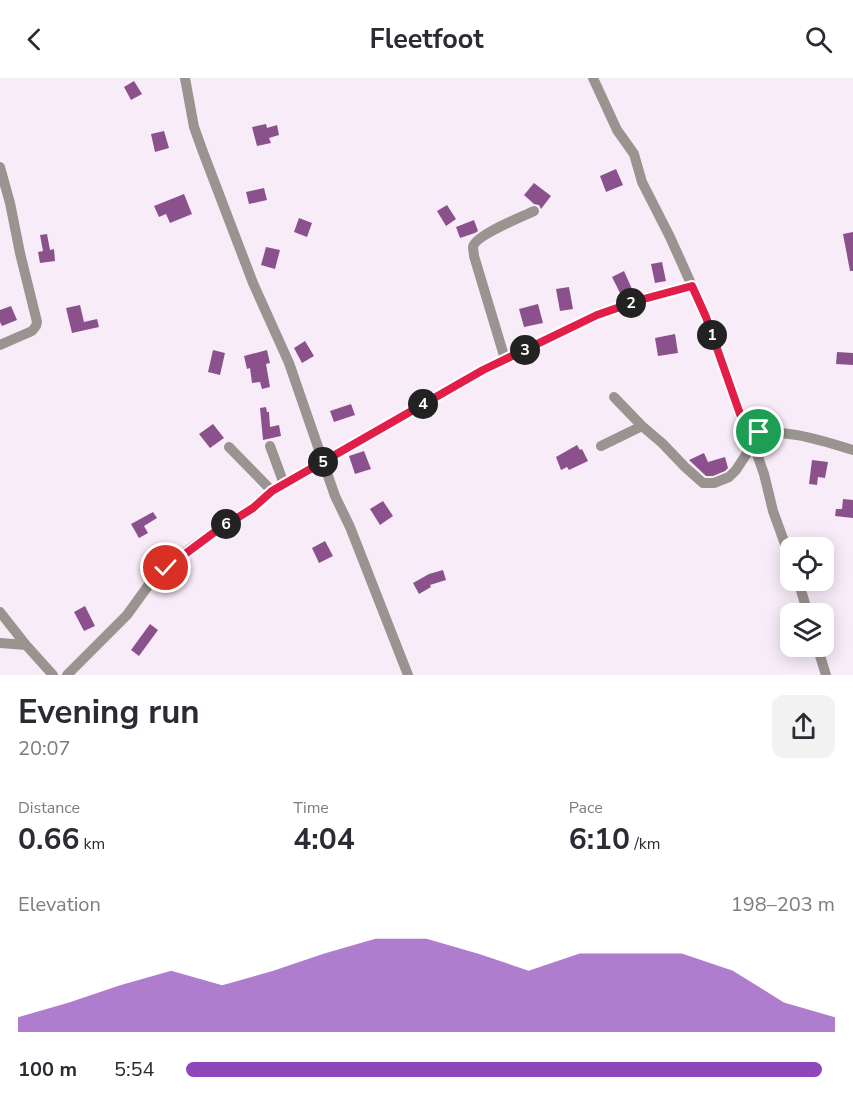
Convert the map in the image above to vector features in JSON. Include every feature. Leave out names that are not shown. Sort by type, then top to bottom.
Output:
[{"type":"street","points":[[184,78],[194,127],[250,274],[289,363],[335,496],[350,527],[408,675]]},
{"type":"street","points":[[593,78],[617,130],[634,153],[642,182],[706,317],[764,474],[782,537]]},
{"type":"street","points":[[0,167],[37,321],[32,331],[0,345]]},
{"type":"street","points":[[505,359],[472,247],[485,234],[534,211]]},
{"type":"street","points":[[67,675],[126,615],[153,579],[188,550],[253,508],[272,491],[463,380],[505,359],[597,315],[692,286]]},
{"type":"street","points":[[614,397],[703,483],[710,484],[729,477],[736,470],[751,439],[759,432],[803,436],[853,450]]},
{"type":"street","points":[[601,446],[642,426]]},
{"type":"street","points":[[270,446],[284,484]]},
{"type":"street","points":[[230,447],[272,491]]},
{"type":"street","points":[[0,612],[53,675]]},
{"type":"street","points":[[0,643],[26,645]]},
{"type":"street","points":[[820,657],[826,675]]},
{"type":"building","points":[[134,81],[142,94],[131,100],[124,87]]},
{"type":"building","points":[[266,124],[267,128],[277,125],[279,135],[269,138],[271,143],[257,146],[252,127]]},
{"type":"building","points":[[164,131],[169,148],[155,152],[151,134]]},
{"type":"building","points":[[616,169],[623,185],[606,192],[600,176]]},
{"type":"building","points":[[534,183],[551,196],[541,209],[539,205],[534,204],[524,195]]},
{"type":"building","points":[[264,188],[267,200],[249,204],[246,192]]},
{"type":"building","points":[[184,194],[192,214],[170,223],[166,214],[159,217],[154,206]]},
{"type":"building","points":[[447,205],[456,219],[446,226],[437,211]]},
{"type":"building","points":[[299,218],[312,223],[307,237],[294,232]]},
{"type":"building","points":[[474,220],[478,231],[460,238],[456,227]]},
{"type":"building","points":[[853,232],[853,271],[850,271],[843,234]]},
{"type":"building","points":[[47,234],[50,250],[54,249],[55,261],[40,263],[38,252],[43,251],[40,235]]},
{"type":"building","points":[[266,247],[280,250],[275,269],[261,265]]},
{"type":"building","points":[[662,262],[666,281],[655,283],[651,264]]},
{"type":"building","points":[[624,271],[632,289],[621,295],[612,277]]},
{"type":"building","points":[[569,287],[573,309],[560,311],[556,289]]},
{"type":"building","points":[[538,304],[543,323],[524,327],[519,309]]},
{"type":"building","points":[[80,305],[84,322],[97,319],[99,327],[72,333],[66,308]]},
{"type":"building","points":[[11,306],[17,320],[2,326],[0,310]]},
{"type":"building","points":[[675,334],[678,353],[658,356],[655,338]]},
{"type":"building","points":[[305,341],[314,356],[302,363],[294,348]]},
{"type":"building","points":[[213,350],[225,353],[220,375],[208,372]]},
{"type":"building","points":[[267,350],[270,363],[266,364],[270,387],[262,389],[260,382],[252,383],[250,368],[247,369],[244,356]]},
{"type":"building","points":[[837,352],[853,353],[853,365],[836,364]]},
{"type":"building","points":[[351,404],[355,415],[334,422],[330,411]]},
{"type":"building","points":[[266,407],[269,412],[270,427],[279,425],[281,436],[263,440],[260,408]]},
{"type":"building","points":[[213,424],[224,438],[210,448],[199,434]]},
{"type":"building","points":[[577,445],[580,450],[582,449],[588,461],[569,470],[567,467],[561,470],[556,457]]},
{"type":"building","points":[[364,451],[371,469],[355,474],[349,456]]},
{"type":"building","points":[[704,453],[708,462],[725,457],[728,468],[713,476],[706,476],[689,460]]},
{"type":"building","points":[[812,460],[828,462],[825,478],[818,477],[817,485],[809,484]]},
{"type":"building","points":[[843,499],[853,500],[853,518],[835,516],[836,509],[842,509]]},
{"type":"building","points":[[383,501],[393,516],[380,525],[370,509]]},
{"type":"building","points":[[153,512],[157,518],[144,526],[148,533],[139,538],[131,524]]},
{"type":"building","points":[[325,541],[333,556],[319,563],[312,548]]},
{"type":"building","points":[[443,570],[446,580],[430,585],[431,587],[419,594],[413,583],[429,574]]},
{"type":"building","points":[[85,606],[95,626],[84,631],[74,612]]},
{"type":"building","points":[[150,624],[158,630],[139,656],[131,650]]},
{"type":"route","points":[[166,568],[188,550],[253,508],[272,491],[463,380],[597,315],[692,286],[706,317],[740,414],[750,434],[759,432]]}]
